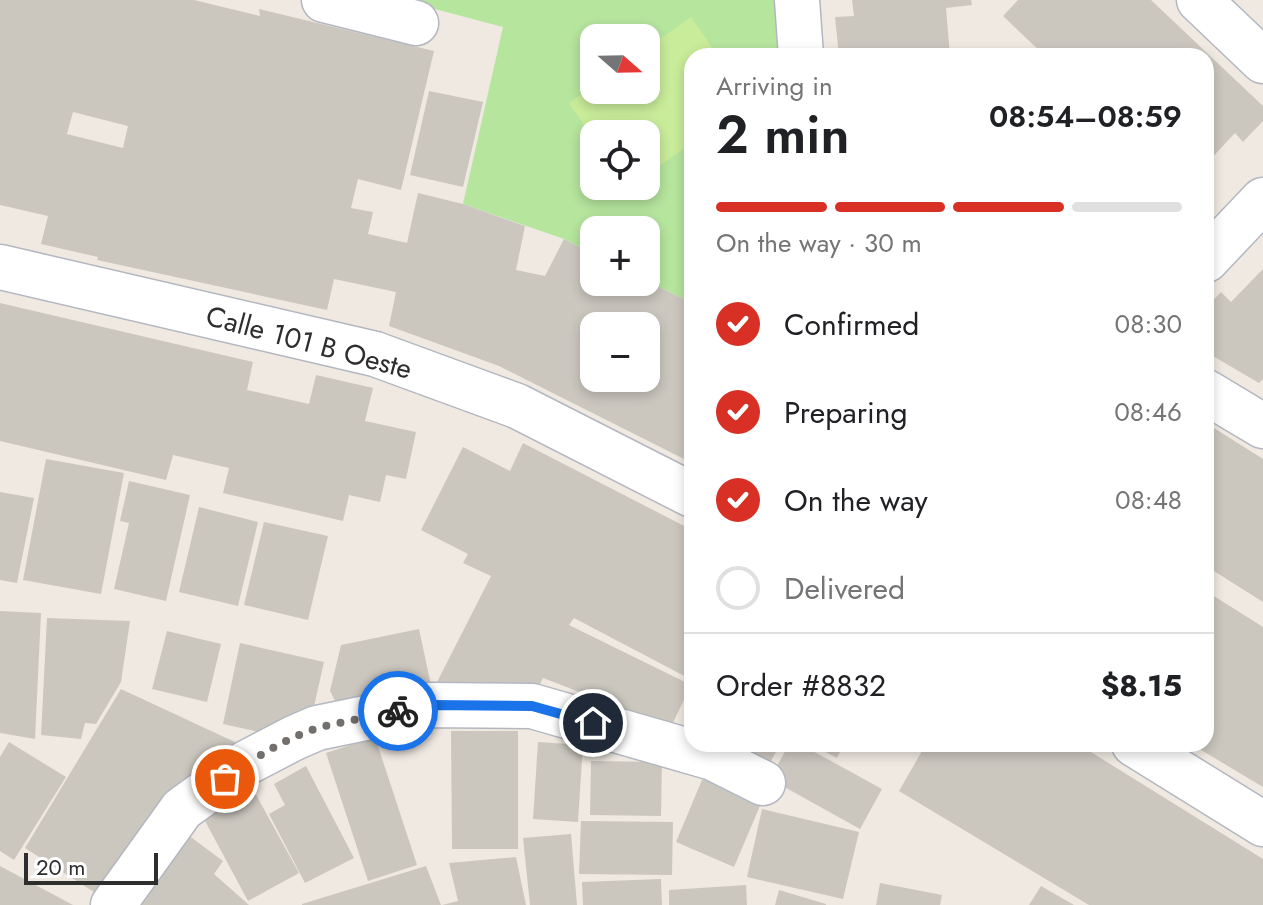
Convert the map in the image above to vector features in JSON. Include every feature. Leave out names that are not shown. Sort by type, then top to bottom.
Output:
[{"type":"street","points":[[324,0],[416,23]]},
{"type":"street","points":[[797,0],[800,48]]},
{"type":"street","points":[[1199,0],[1263,61]]},
{"type":"street","points":[[1214,252],[1263,200]]},
{"type":"street","name":"Calle 101 B Oeste","points":[[0,267],[375,354],[517,406],[684,491]]},
{"type":"street","points":[[1214,397],[1263,426]]},
{"type":"street","points":[[113,905],[182,809],[246,763],[317,728],[429,705],[532,706],[684,750]]},
{"type":"street","points":[[692,752],[713,758],[763,783]]},
{"type":"street","points":[[1147,752],[1263,824]]},
{"type":"green space","points":[[401,0],[778,0],[782,48],[684,48],[684,299],[660,288],[660,216],[580,216],[580,248],[564,239],[463,204],[503,27]]},
{"type":"green space","points":[[691,17],[712,48],[684,48],[684,149],[660,165],[660,120],[580,120],[569,103],[580,95],[580,104],[660,104],[660,39]]},
{"type":"building","points":[[0,0],[194,0],[260,16],[259,9],[434,51],[401,190],[358,179],[351,208],[373,212],[368,234],[407,243],[418,193],[463,204],[525,226],[516,270],[545,276],[564,239],[580,248],[580,296],[660,296],[660,288],[684,299],[684,459],[499,366],[389,326],[396,292],[334,279],[327,310],[97,260],[98,257],[41,244],[48,216],[0,205]],"holes":[[[73,112],[128,126],[123,148],[67,134]]]},
{"type":"building","points":[[852,0],[971,0],[972,5],[946,8],[949,48],[838,48],[835,17],[854,16]]},
{"type":"building","points":[[1018,0],[1151,0],[1202,48],[1037,48],[1003,16]]},
{"type":"building","points":[[1214,60],[1263,106],[1263,121],[1243,142],[1235,133],[1214,155]]},
{"type":"building","points":[[429,91],[483,102],[463,187],[410,175]]},
{"type":"building","points":[[1263,269],[1263,379],[1259,383],[1214,357],[1214,299],[1221,292],[1231,302]]},
{"type":"building","points":[[0,303],[253,362],[247,390],[309,404],[316,375],[373,388],[365,421],[416,432],[406,479],[386,475],[380,502],[349,495],[343,521],[223,493],[229,468],[173,455],[166,480],[0,441]]},
{"type":"building","points":[[1214,428],[1263,459],[1263,602],[1214,571]]},
{"type":"building","points":[[523,443],[684,526],[684,676],[574,618],[569,625],[684,682],[684,700],[671,727],[543,678],[539,686],[433,690],[491,576],[463,563],[468,554],[421,530],[463,447],[510,471]]},
{"type":"building","points":[[46,459],[124,473],[101,594],[23,580]]},
{"type":"building","points":[[129,481],[190,495],[166,601],[114,589],[129,523],[120,521]]},
{"type":"building","points":[[0,492],[34,498],[17,583],[0,580]]},
{"type":"building","points":[[199,507],[258,522],[238,606],[179,592]]},
{"type":"building","points":[[264,522],[328,536],[308,620],[244,605]]},
{"type":"building","points":[[1214,596],[1263,627],[1263,787],[1204,752],[1214,752]]},
{"type":"building","points":[[0,611],[41,613],[35,739],[0,733]]},
{"type":"building","points":[[47,618],[130,621],[121,682],[96,724],[85,723],[81,739],[41,735]]},
{"type":"building","points":[[419,629],[432,690],[340,710],[330,691],[341,645]]},
{"type":"building","points":[[167,631],[221,644],[207,702],[152,689]]},
{"type":"building","points":[[240,643],[324,662],[312,715],[260,732],[223,724]]},
{"type":"building","points":[[121,689],[237,743],[97,894],[25,848]]},
{"type":"building","points":[[451,731],[518,731],[518,849],[452,849]]},
{"type":"building","points":[[375,737],[417,865],[368,881],[326,753]]},
{"type":"building","points":[[9,742],[66,777],[14,860],[0,851],[0,757]]},
{"type":"building","points":[[538,742],[583,745],[578,822],[533,819]]},
{"type":"building","points":[[719,752],[776,752],[763,776]]},
{"type":"building","points":[[785,752],[815,752],[882,789],[860,829],[770,779]]},
{"type":"building","points":[[825,752],[840,752],[837,758]]},
{"type":"building","points":[[921,752],[1091,752],[1263,859],[1263,905],[1089,905],[899,791]]},
{"type":"building","points":[[591,761],[662,762],[661,816],[590,815]]},
{"type":"building","points":[[306,766],[354,858],[305,883],[269,814],[285,805],[274,784]]},
{"type":"building","points":[[704,775],[762,801],[734,867],[676,842]]},
{"type":"building","points":[[254,791],[299,873],[248,901],[204,819]]},
{"type":"building","points":[[762,809],[859,832],[843,899],[747,877]]},
{"type":"building","points":[[581,821],[673,822],[672,875],[579,874]]},
{"type":"building","points":[[571,834],[577,905],[530,905],[523,838]]},
{"type":"building","points":[[188,835],[223,861],[214,874],[249,905],[137,905]]},
{"type":"building","points":[[516,857],[526,905],[442,905],[458,901],[449,863]]},
{"type":"building","points":[[0,866],[73,905],[0,905]]},
{"type":"building","points":[[426,866],[441,905],[302,905],[302,904]]},
{"type":"building","points":[[661,879],[662,905],[583,905],[582,882]]},
{"type":"building","points":[[880,883],[942,895],[940,905],[876,905]]},
{"type":"building","points":[[746,885],[747,905],[669,905],[669,890]]},
{"type":"building","points":[[1041,886],[1074,905],[1029,905]]},
{"type":"building","points":[[779,890],[826,904],[826,905],[775,905]]},
{"type":"way so far","points":[[225,779],[246,763],[317,728],[398,711]]},
{"type":"route","points":[[398,711],[429,705],[532,706],[593,723]]}]
